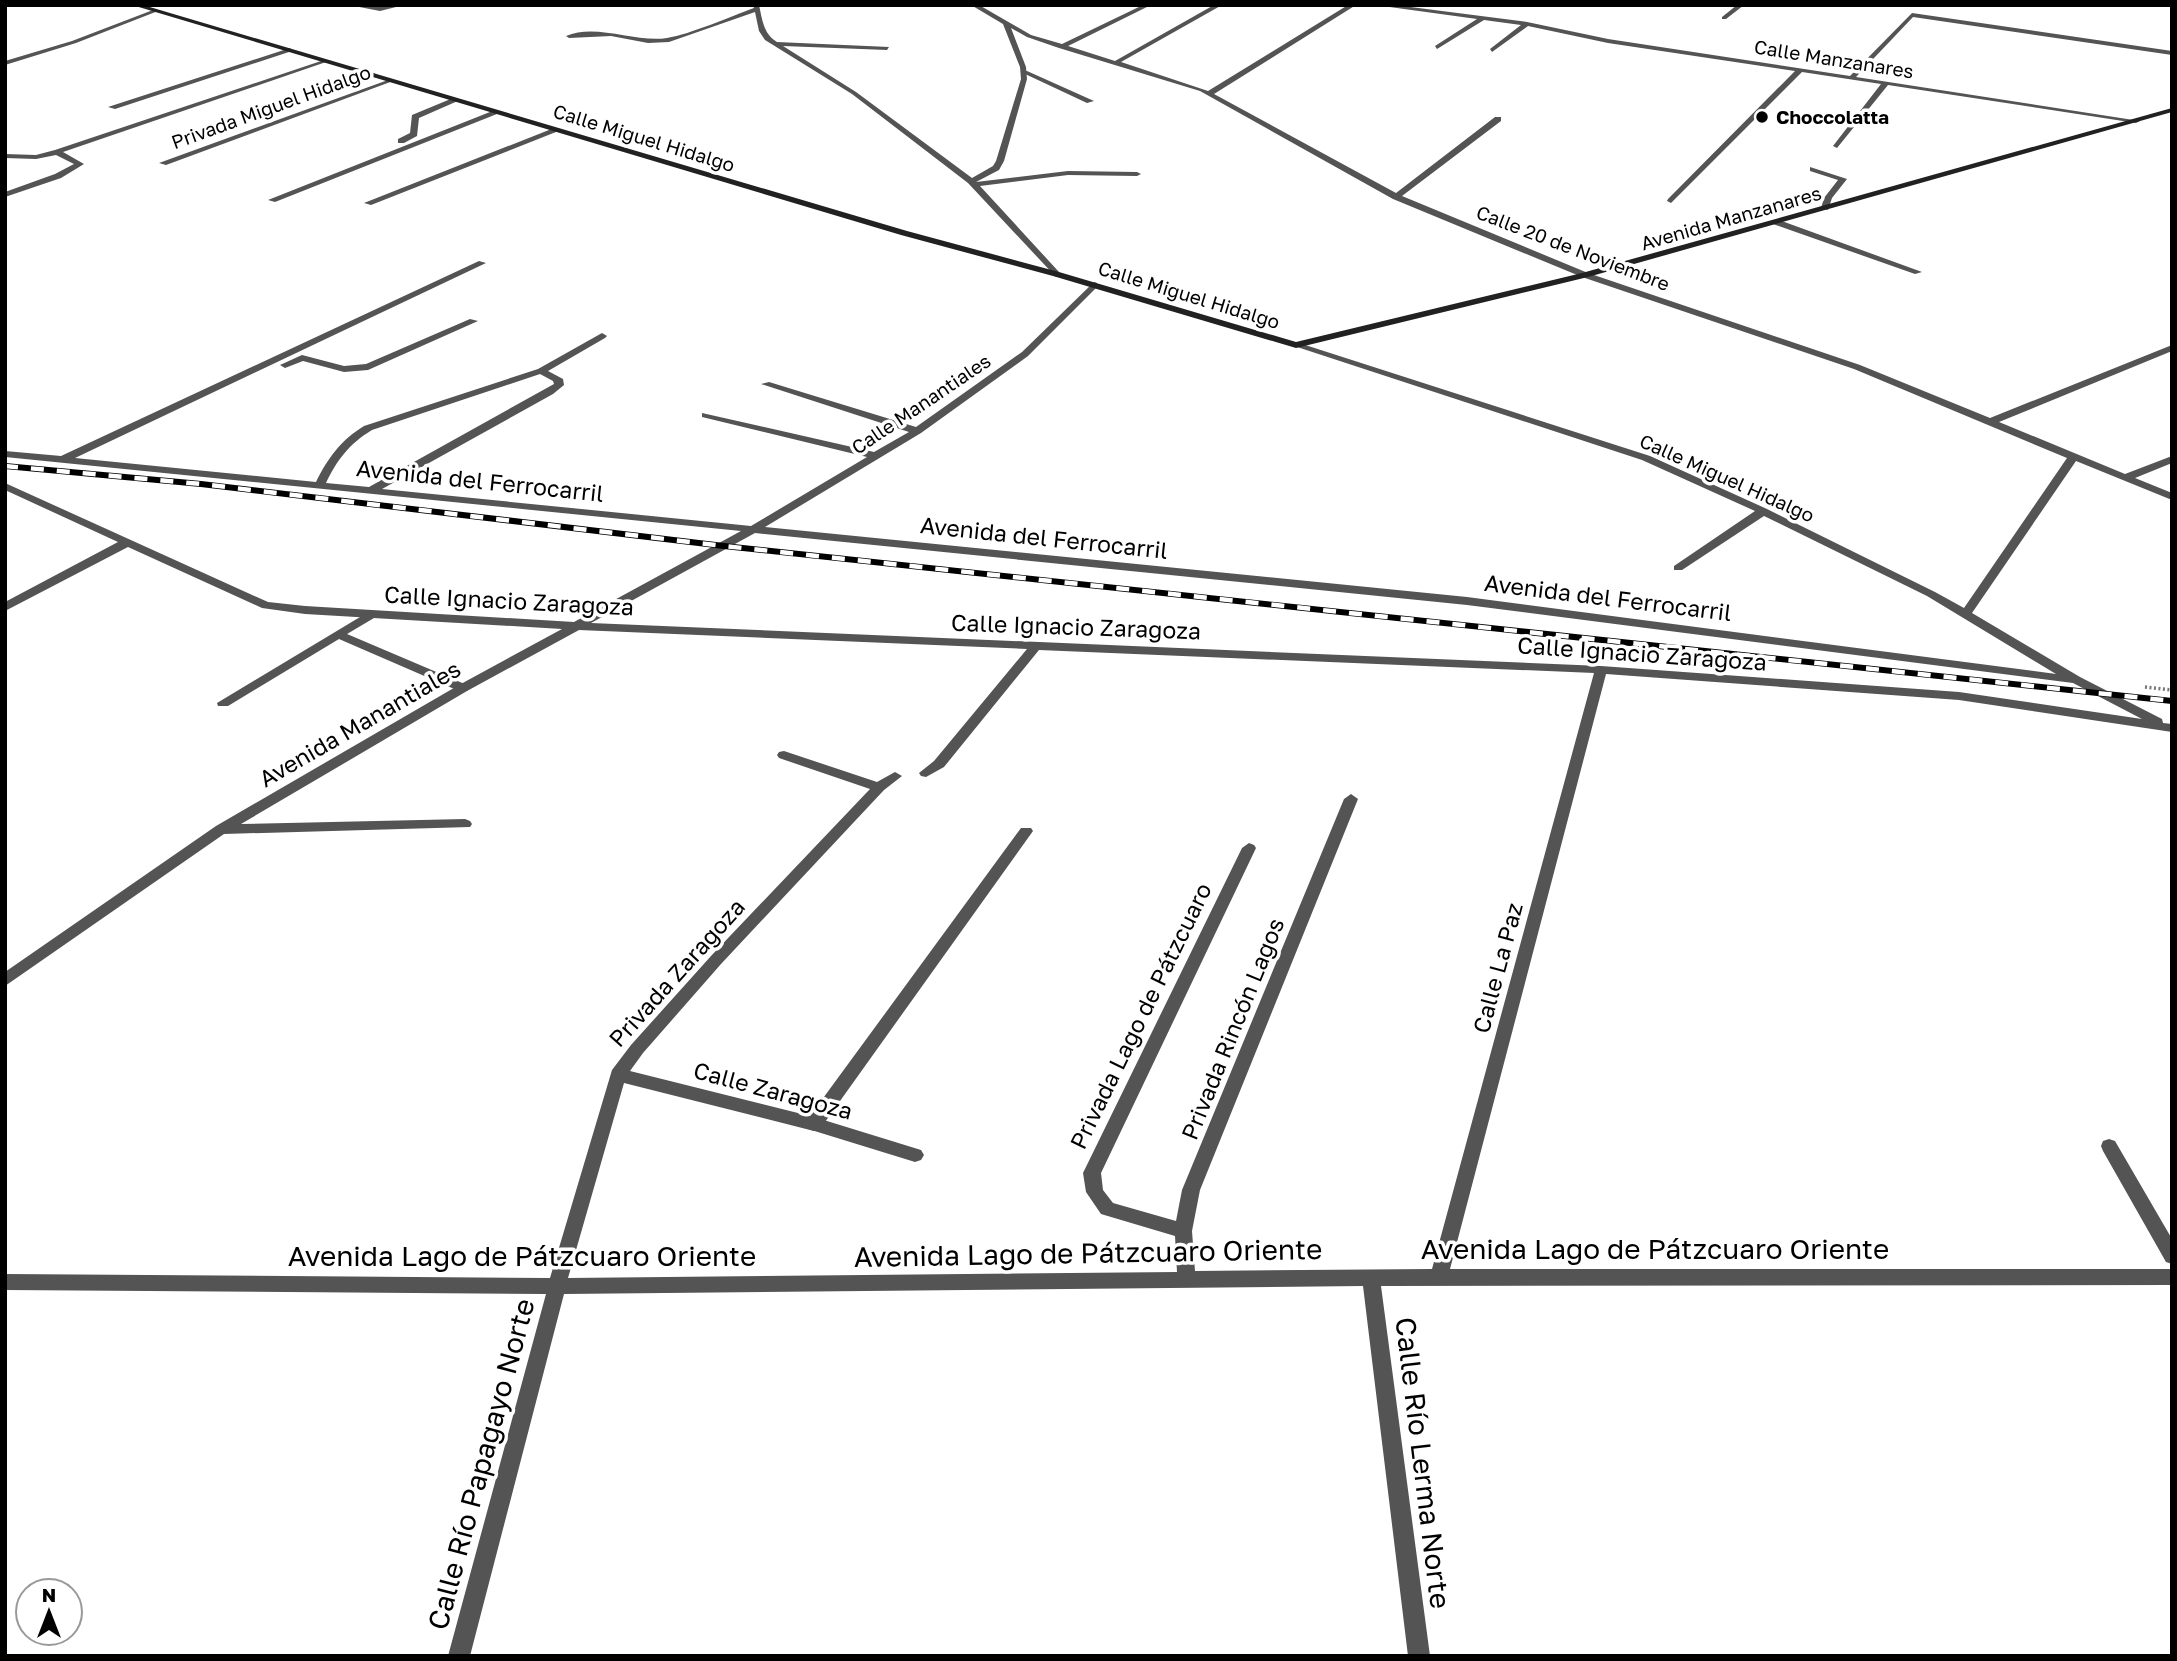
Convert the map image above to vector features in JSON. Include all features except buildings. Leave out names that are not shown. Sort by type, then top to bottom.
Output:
[{"type":"street","name":"Calle Miguel Hidalgo","points":[[135,5],[154,8],[390,81],[904,233],[1056,274],[1296,345],[1646,458],[1763,511],[1931,594],[2076,680],[2170,728]]},
{"type":"street","points":[[352,5],[380,9],[401,5]]},
{"type":"street","name":"Calle 20 de Noviembre","points":[[974,5],[1006,25],[1060,47],[1208,94],[1396,197],[1585,275],[1857,367],[2172,497]]},
{"type":"street","points":[[984,10],[995,5]]},
{"type":"street","points":[[1060,47],[1148,5]]},
{"type":"street","points":[[1115,63],[1219,5]]},
{"type":"street","points":[[1208,94],[1353,5]]},
{"type":"street","name":"Calle Manzanares","points":[[1378,5],[1527,24],[1608,41],[2136,121]]},
{"type":"street","points":[[1724,18],[1741,5]]},
{"type":"street","points":[[569,36],[611,34],[648,41],[669,40],[757,7],[762,31],[773,44],[855,93],[973,183],[1056,274]]},
{"type":"street","points":[[5,63],[74,42],[154,8]]},
{"type":"street","points":[[1851,78],[1912,15],[2172,53]]},
{"type":"street","points":[[1437,47],[1482,19]]},
{"type":"street","points":[[1492,50],[1527,24]]},
{"type":"street","points":[[973,183],[996,168],[1000,161],[1024,72],[1006,25]]},
{"type":"street","points":[[773,44],[887,48]]},
{"type":"street","points":[[112,107],[290,50]]},
{"type":"street","points":[[5,156],[36,157],[57,152],[326,61]]},
{"type":"street","points":[[1671,201],[1800,70]]},
{"type":"street","points":[[1024,72],[1090,101]]},
{"type":"street","name":"Privada Miguel Hidalgo","points":[[163,163],[390,81]]},
{"type":"street","points":[[1837,146],[1886,83]]},
{"type":"street","points":[[401,141],[414,134],[415,117],[456,100]]},
{"type":"street","name":"Avenida Manzanares","points":[[1296,345],[1585,275],[2172,110]]},
{"type":"street","points":[[272,200],[498,113]]},
{"type":"street","points":[[1396,197],[1498,119]]},
{"type":"street","points":[[368,203],[557,130]]},
{"type":"street","points":[[5,195],[58,176],[80,164],[57,152]]},
{"type":"street","points":[[1813,169],[1843,178],[1828,198],[1825,208]]},
{"type":"street","points":[[973,183],[1068,173],[1137,174]]},
{"type":"street","points":[[1776,222],[1918,272]]},
{"type":"street","points":[[63,460],[482,263]]},
{"type":"street","name":"Calle Manantiales","points":[[752,530],[917,431],[1025,354],[1094,285]]},
{"type":"street","points":[[83,462],[293,361],[308,358],[344,369],[368,367],[473,321]]},
{"type":"street","points":[[319,486],[332,458],[345,441],[368,428],[541,371],[602,336]]},
{"type":"street","points":[[1989,422],[2172,348]]},
{"type":"street","points":[[370,491],[559,384],[558,379],[541,371]]},
{"type":"street","points":[[766,384],[917,431]]},
{"type":"street","points":[[706,415],[877,456]]},
{"type":"street","name":"Avenida del Ferrocarril","points":[[5,454],[1467,601],[2076,680]]},
{"type":"street","points":[[1966,614],[2073,457]]},
{"type":"street","points":[[2127,477],[2172,459]]},
{"type":"street","name":"Calle Ignacio Zaragoza","points":[[5,486],[266,606],[370,615],[575,626],[1601,670],[1959,696],[2170,728]]},
{"type":"street","points":[[1678,568],[1763,511]]},
{"type":"street","name":"Avenida Manantiales","points":[[5,980],[219,830],[463,688],[752,530]]},
{"type":"street","points":[[5,607],[126,543]]},
{"type":"street","points":[[223,703],[370,615]]},
{"type":"street","points":[[338,634],[463,688]]},
{"type":"street","points":[[926,773],[939,764],[1035,647]]},
{"type":"street","name":"Calle La Paz","points":[[1439,1277],[1601,670]]},
{"type":"street","points":[[784,754],[879,787]]},
{"type":"street","name":"Privada Zaragoza","points":[[557,1286],[618,1075],[637,1049],[716,960],[879,787],[895,776]]},
{"type":"street","name":"Privada Rincón Lagos","points":[[1187,1281],[1183,1231],[1191,1190],[1351,799]]},
{"type":"street","points":[[219,830],[465,824]]},
{"type":"street","points":[[814,1124],[1026,831]]},
{"type":"street","name":"Privada Lago de Pátzcuaro","points":[[1183,1231],[1107,1209],[1094,1192],[1092,1173],[1250,848]]},
{"type":"street","name":"Calle Zaragoza","points":[[618,1075],[814,1124],[915,1155]]},
{"type":"street","points":[[2109,1146],[2172,1256]]},
{"type":"street","name":"Avenida Lago de Pátzcuaro Oriente","points":[[5,1282],[557,1286],[1371,1277],[2172,1277]]},
{"type":"street","name":"Calle Río Lerma Norte","points":[[1371,1277],[1419,1656]]},
{"type":"street","name":"Calle Río Papagayo Norte","points":[[459,1656],[557,1286]]},
{"type":"railway","points":[[5,466],[201,484],[724,546],[2172,701]]},
{"type":"place","name":"Choccolatta","points":[[1762,117]]}]
